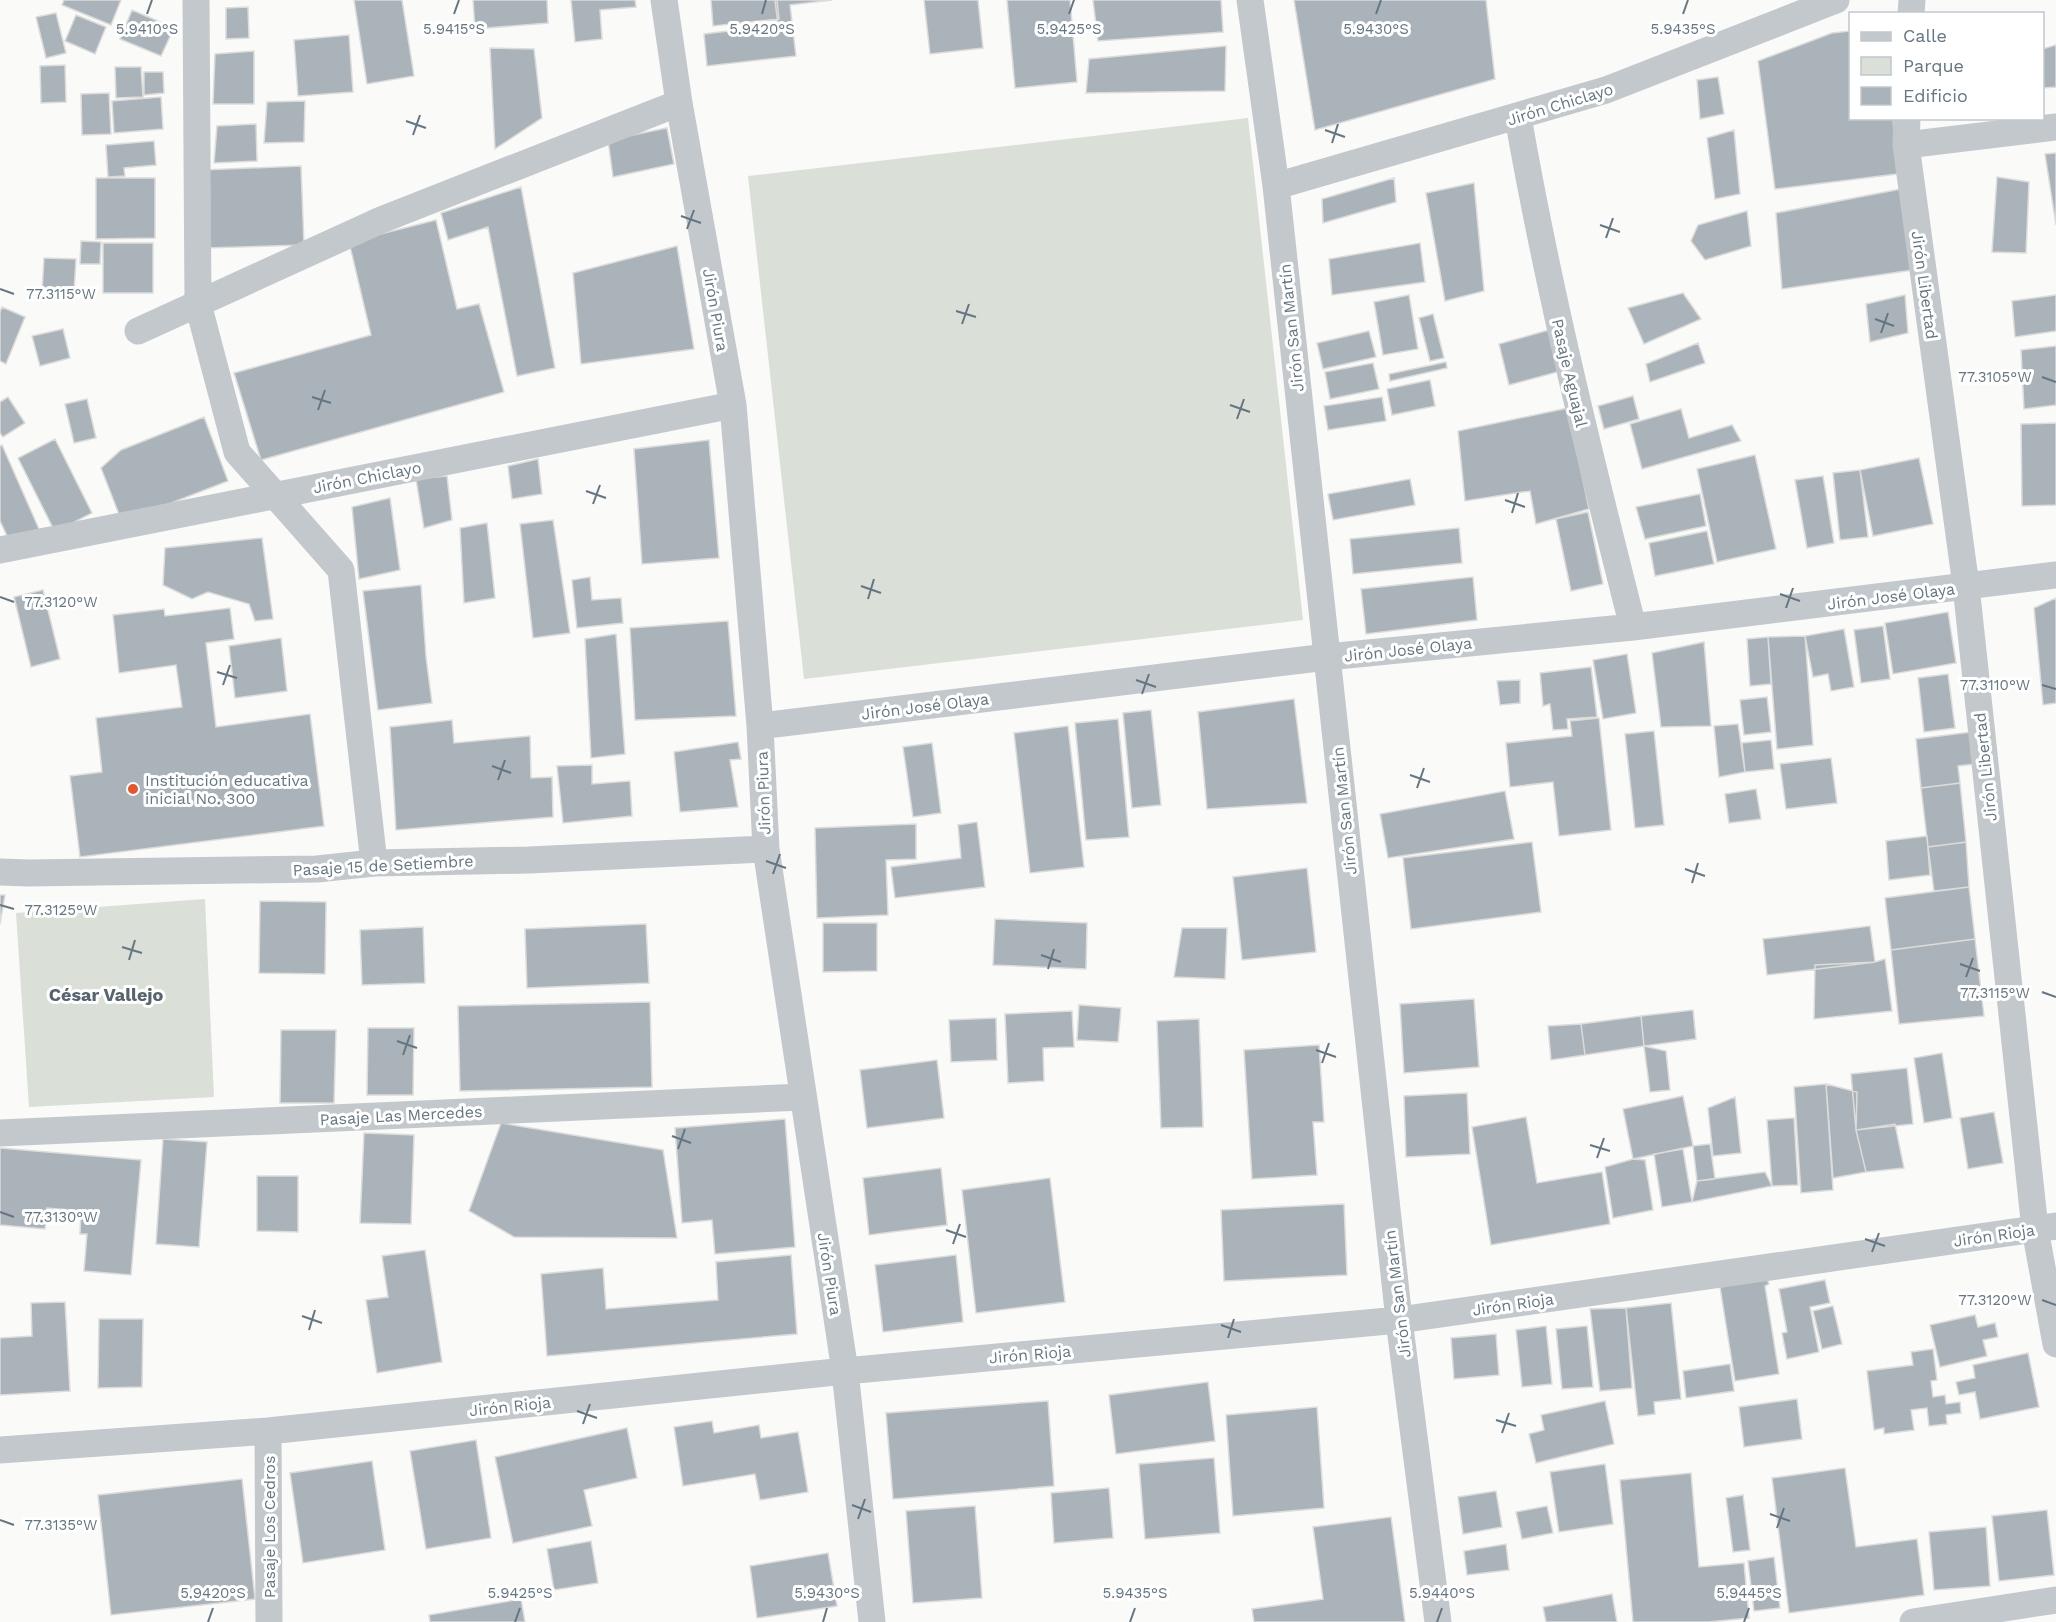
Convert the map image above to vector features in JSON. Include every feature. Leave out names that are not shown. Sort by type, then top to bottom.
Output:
[{"type":"street","points":[[195,0],[198,304],[237,452],[340,570],[374,863]]},
{"type":"street","name":"Jirón Piura","points":[[664,0],[679,103],[733,405],[760,726],[765,849],[844,1371],[872,1622]]},
{"type":"street","name":"Jirón San Martín","points":[[1250,0],[1276,186],[1399,1320],[1438,1622]]},
{"type":"street","name":"Jirón Chiclayo","points":[[1276,186],[1606,90],[1836,0]]},
{"type":"street","points":[[138,331],[381,220],[679,103]]},
{"type":"street","name":"Pasaje Aguajal","points":[[1518,117],[1536,222],[1566,359],[1633,627]]},
{"type":"street","name":"Jirón Libertad","points":[[1907,120],[1906,146],[1966,586],[2045,1228],[2056,1344]]},
{"type":"street","points":[[1906,146],[2056,128]]},
{"type":"street","name":"Jirón Chiclayo","points":[[0,550],[733,405]]},
{"type":"street","name":"Jirón José Olaya","points":[[760,726],[1328,657],[1633,627],[2056,575]]},
{"type":"street","name":"Pasaje 15 de Setiembre","points":[[0,872],[317,869],[374,863],[529,860],[765,849]]},
{"type":"street","name":"Pasaje Las Mercedes","points":[[0,1133],[803,1097]]},
{"type":"street","name":"Jirón Rioja","points":[[0,1450],[268,1431],[844,1371],[1399,1320],[2045,1228]]},
{"type":"street","name":"Pasaje Los Cedros","points":[[268,1431],[269,1622]]},
{"type":"street","points":[[1913,1622],[2056,1600]]},
{"type":"green space","points":[[1248,118],[1303,620],[804,679],[748,176]]},
{"type":"green space","points":[[205,899],[214,1097],[29,1107],[16,913]]},
{"type":"building","points":[[64,0],[121,0],[111,25],[62,5]]},
{"type":"building","points":[[354,0],[402,0],[414,76],[367,84]]},
{"type":"building","points":[[473,0],[547,0],[548,23],[475,29]]},
{"type":"building","points":[[571,0],[635,0],[636,7],[600,10],[602,39],[575,42]]},
{"type":"building","points":[[711,0],[777,0],[779,19],[713,26]]},
{"type":"building","points":[[775,0],[832,0],[790,5],[796,56],[707,66],[704,34],[778,25]]},
{"type":"building","points":[[924,0],[978,0],[983,48],[930,54]]},
{"type":"building","points":[[1007,0],[1070,0],[1077,82],[1015,88]]},
{"type":"building","points":[[1093,0],[1221,0],[1223,32],[1098,41]]},
{"type":"building","points":[[1294,0],[1486,0],[1495,79],[1315,130]]},
{"type":"building","points":[[248,7],[249,38],[226,39],[226,8]]},
{"type":"building","points":[[132,10],[174,28],[161,56],[120,39]]},
{"type":"building","points":[[56,13],[66,53],[46,58],[36,17]]},
{"type":"building","points":[[76,15],[106,27],[95,54],[65,41]]},
{"type":"building","points":[[1849,31],[1849,120],[1893,120],[1897,174],[1775,189],[1758,61],[1832,33]]},
{"type":"building","points":[[349,35],[353,92],[298,96],[294,40]]},
{"type":"building","points":[[2056,45],[2056,87],[2044,88],[2044,48]]},
{"type":"building","points":[[1226,46],[1225,91],[1086,93],[1089,59]]},
{"type":"building","points":[[490,48],[534,49],[542,118],[495,149]]},
{"type":"building","points":[[254,51],[254,104],[213,104],[215,54]]},
{"type":"building","points":[[65,65],[66,102],[41,103],[40,66]]},
{"type":"building","points":[[115,67],[141,67],[143,97],[116,98]]},
{"type":"building","points":[[144,72],[163,72],[164,93],[144,95]]},
{"type":"building","points":[[1718,77],[1724,114],[1700,119],[1697,80]]},
{"type":"building","points":[[109,93],[111,134],[82,135],[81,94]]},
{"type":"building","points":[[161,97],[163,129],[114,133],[112,101]]},
{"type":"building","points":[[305,101],[304,142],[264,143],[267,102]]},
{"type":"building","points":[[256,124],[257,161],[214,163],[217,126]]},
{"type":"building","points":[[667,128],[674,164],[613,177],[608,140]]},
{"type":"building","points":[[1734,130],[1740,194],[1715,199],[1707,138]]},
{"type":"building","points":[[154,141],[156,165],[124,168],[125,176],[108,177],[106,145]]},
{"type":"building","points":[[2056,153],[2056,225],[2045,154]]},
{"type":"building","points":[[301,166],[304,245],[204,248],[202,170]]},
{"type":"building","points":[[1997,177],[2029,182],[2026,253],[1992,252]]},
{"type":"building","points":[[96,178],[155,178],[155,238],[96,239]]},
{"type":"building","points":[[1394,178],[1396,202],[1323,223],[1322,199]]},
{"type":"building","points":[[1474,183],[1484,291],[1445,301],[1426,193]]},
{"type":"building","points":[[521,187],[555,368],[517,376],[488,227],[448,240],[441,213]]},
{"type":"building","points":[[1901,189],[1913,270],[1782,289],[1776,213]]},
{"type":"building","points":[[1747,211],[1751,246],[1705,260],[1691,241],[1698,225]]},
{"type":"building","points":[[436,220],[457,309],[479,304],[504,392],[261,460],[234,373],[371,335],[349,242]]},
{"type":"building","points":[[81,241],[101,242],[100,264],[80,264]]},
{"type":"building","points":[[103,243],[153,243],[153,293],[103,293]]},
{"type":"building","points":[[1420,243],[1425,282],[1332,295],[1329,259]]},
{"type":"building","points":[[677,246],[694,349],[581,364],[573,273]]},
{"type":"building","points":[[44,258],[76,259],[74,293],[42,292]]},
{"type":"building","points":[[1683,293],[1701,319],[1644,344],[1628,308]]},
{"type":"building","points":[[1409,295],[1418,349],[1383,355],[1374,302]]},
{"type":"building","points":[[1905,295],[1908,333],[1870,342],[1866,304]]},
{"type":"building","points":[[2056,295],[2056,331],[2015,337],[2012,301]]},
{"type":"building","points":[[2,307],[25,317],[6,364],[0,361],[0,312]]},
{"type":"building","points":[[1433,314],[1444,358],[1430,361],[1419,318]]},
{"type":"building","points":[[63,329],[70,358],[40,366],[32,336]]},
{"type":"building","points":[[1549,330],[1561,371],[1509,385],[1499,344]]},
{"type":"building","points":[[1369,331],[1376,357],[1323,369],[1317,343]]},
{"type":"building","points":[[1698,343],[1705,363],[1650,382],[1646,364]]},
{"type":"building","points":[[2056,346],[2056,405],[2024,409],[2021,350]]},
{"type":"building","points":[[1446,362],[1447,368],[1390,381],[1389,374]]},
{"type":"building","points":[[1373,363],[1379,389],[1330,399],[1325,372]]},
{"type":"building","points":[[1430,380],[1435,406],[1392,415],[1387,389]]},
{"type":"building","points":[[1633,396],[1639,419],[1604,429],[1598,406]]},
{"type":"building","points":[[8,397],[25,423],[3,437],[0,433],[0,402]]},
{"type":"building","points":[[1382,397],[1386,421],[1328,430],[1324,406]]},
{"type":"building","points":[[87,399],[96,438],[74,443],[65,404]]},
{"type":"building","points":[[1568,408],[1589,509],[1536,524],[1530,491],[1465,501],[1458,431]]},
{"type":"building","points":[[1681,409],[1689,438],[1732,425],[1741,441],[1642,469],[1630,424]]},
{"type":"building","points":[[204,417],[228,481],[122,522],[101,468],[121,450]]},
{"type":"building","points":[[2056,423],[2056,505],[2022,506],[2021,424]]},
{"type":"building","points":[[55,439],[92,513],[55,532],[18,458]]},
{"type":"building","points":[[709,440],[719,558],[642,564],[634,449]]},
{"type":"building","points":[[2,445],[39,529],[10,542],[0,521],[0,446]]},
{"type":"building","points":[[1755,455],[1776,549],[1717,562],[1697,469]]},
{"type":"building","points":[[1919,458],[1933,524],[1873,536],[1860,470]]},
{"type":"building","points":[[538,459],[542,494],[512,499],[508,466]]},
{"type":"building","points":[[1860,470],[1868,537],[1840,540],[1833,473]]},
{"type":"building","points":[[447,476],[452,520],[424,528],[416,479]]},
{"type":"building","points":[[1823,476],[1834,543],[1807,548],[1795,480]]},
{"type":"building","points":[[1410,479],[1415,505],[1333,520],[1328,494]]},
{"type":"building","points":[[1700,494],[1706,526],[1645,539],[1636,507]]},
{"type":"building","points":[[390,498],[400,570],[359,579],[352,507]]},
{"type":"building","points":[[1588,512],[1603,584],[1571,591],[1556,519]]},
{"type":"building","points":[[553,520],[570,633],[533,638],[520,524]]},
{"type":"building","points":[[487,523],[495,598],[464,603],[460,528]]},
{"type":"building","points":[[1459,528],[1462,563],[1353,574],[1350,539]]},
{"type":"building","points":[[1707,531],[1714,564],[1655,576],[1649,543]]},
{"type":"building","points":[[262,538],[273,619],[255,621],[249,604],[208,592],[192,599],[163,585],[165,548]]},
{"type":"building","points":[[590,577],[592,600],[621,598],[623,623],[577,628],[572,580]]},
{"type":"building","points":[[1473,577],[1477,620],[1366,634],[1361,589]]},
{"type":"building","points":[[421,585],[432,703],[378,710],[363,591]]},
{"type":"building","points":[[43,590],[60,659],[31,667],[14,597]]},
{"type":"building","points":[[2056,598],[2056,703],[2043,705],[2034,608]]},
{"type":"building","points":[[230,608],[234,639],[206,643],[216,727],[310,714],[324,826],[80,857],[70,776],[102,772],[96,718],[182,707],[176,665],[119,673],[113,615],[164,609],[165,616]]},
{"type":"building","points":[[1948,612],[1956,663],[1893,674],[1885,623]]},
{"type":"building","points":[[728,621],[736,716],[635,720],[630,628]]},
{"type":"building","points":[[1883,626],[1890,679],[1861,683],[1854,630]]},
{"type":"building","points":[[1844,629],[1854,687],[1831,691],[1828,674],[1813,677],[1805,636]]},
{"type":"building","points":[[616,634],[625,754],[591,758],[585,639]]},
{"type":"building","points":[[1805,636],[1813,745],[1777,749],[1768,637]]},
{"type":"building","points":[[1768,637],[1771,684],[1750,686],[1747,639]]},
{"type":"building","points":[[281,638],[287,691],[235,698],[229,646]]},
{"type":"building","points":[[1704,642],[1711,726],[1661,727],[1652,653]]},
{"type":"building","points":[[1627,654],[1636,713],[1603,719],[1593,660]]},
{"type":"building","points":[[1591,667],[1597,717],[1567,719],[1568,729],[1553,730],[1550,704],[1543,706],[1540,673]]},
{"type":"building","points":[[1948,674],[1955,728],[1924,732],[1918,678]]},
{"type":"building","points":[[1520,680],[1520,703],[1500,705],[1497,681]]},
{"type":"building","points":[[1767,697],[1771,732],[1744,735],[1740,700]]},
{"type":"building","points":[[1294,699],[1307,803],[1207,809],[1198,712]]},
{"type":"building","points":[[1151,710],[1161,805],[1132,808],[1123,713]]},
{"type":"building","points":[[1599,718],[1611,830],[1559,836],[1553,782],[1510,787],[1506,743],[1572,736],[1570,721]]},
{"type":"building","points":[[1118,719],[1129,837],[1086,840],[1075,723]]},
{"type":"building","points":[[452,720],[454,743],[530,736],[531,778],[552,777],[553,817],[396,830],[390,727]]},
{"type":"building","points":[[1738,724],[1745,772],[1719,777],[1714,726]]},
{"type":"building","points":[[1068,726],[1084,867],[1030,873],[1014,733]]},
{"type":"building","points":[[1654,731],[1664,825],[1635,828],[1625,734]]},
{"type":"building","points":[[1971,732],[1975,764],[1958,766],[1960,783],[1921,788],[1916,739]]},
{"type":"building","points":[[1771,740],[1774,769],[1745,772],[1742,743]]},
{"type":"building","points":[[738,742],[741,759],[730,760],[738,807],[680,812],[674,752]]},
{"type":"building","points":[[932,743],[941,813],[913,817],[903,747]]},
{"type":"building","points":[[1831,758],[1837,803],[1786,809],[1780,764]]},
{"type":"building","points":[[592,765],[592,784],[630,781],[632,816],[563,823],[557,766]]},
{"type":"building","points":[[1960,783],[1966,842],[1928,847],[1921,788]]},
{"type":"building","points":[[1756,789],[1761,819],[1729,823],[1725,794]]},
{"type":"building","points":[[1505,791],[1514,839],[1388,858],[1380,814]]},
{"type":"building","points":[[977,822],[985,887],[895,898],[891,867],[961,858],[958,825]]},
{"type":"building","points":[[916,824],[916,859],[886,860],[888,915],[817,918],[815,828]]},
{"type":"building","points":[[1927,836],[1930,875],[1889,880],[1886,841]]},
{"type":"building","points":[[1532,842],[1541,912],[1411,929],[1403,858]]},
{"type":"building","points":[[1966,842],[1969,887],[1934,891],[1928,847]]},
{"type":"building","points":[[1307,868],[1316,952],[1242,960],[1233,877]]},
{"type":"building","points":[[1969,887],[1975,939],[1891,950],[1885,898]]},
{"type":"building","points":[[0,895],[5,895],[0,924]]},
{"type":"building","points":[[260,901],[326,902],[325,974],[259,973]]},
{"type":"building","points":[[995,919],[1087,923],[1086,969],[993,965]]},
{"type":"building","points":[[823,923],[877,923],[877,971],[823,972]]},
{"type":"building","points":[[646,924],[649,983],[527,988],[525,929]]},
{"type":"building","points":[[1870,926],[1875,962],[1767,975],[1763,939]]},
{"type":"building","points":[[423,927],[425,983],[362,985],[360,930]]},
{"type":"building","points":[[1182,928],[1227,928],[1225,979],[1174,977]]},
{"type":"building","points":[[1975,939],[1984,1016],[1899,1024],[1891,950]]},
{"type":"building","points":[[1885,959],[1892,1011],[1814,1019],[1815,965],[1875,962]]},
{"type":"building","points":[[1474,999],[1479,1067],[1404,1073],[1400,1004]]},
{"type":"building","points":[[650,1002],[652,1087],[460,1091],[458,1006]]},
{"type":"building","points":[[1079,1005],[1121,1008],[1118,1042],[1077,1040]]},
{"type":"building","points":[[1693,1010],[1696,1039],[1644,1046],[1641,1016]]},
{"type":"building","points":[[1072,1011],[1074,1047],[1043,1048],[1044,1081],[1008,1083],[1005,1014]]},
{"type":"building","points":[[1641,1016],[1644,1046],[1585,1055],[1581,1024]]},
{"type":"building","points":[[996,1018],[997,1060],[951,1062],[949,1020]]},
{"type":"building","points":[[1199,1019],[1203,1127],[1161,1128],[1157,1021]]},
{"type":"building","points":[[1581,1024],[1585,1055],[1551,1060],[1548,1026]]},
{"type":"building","points":[[368,1028],[414,1028],[413,1095],[367,1095]]},
{"type":"building","points":[[281,1030],[336,1030],[334,1103],[280,1103]]},
{"type":"building","points":[[1319,1045],[1324,1122],[1313,1122],[1317,1175],[1252,1179],[1244,1050]]},
{"type":"building","points":[[1644,1046],[1666,1051],[1670,1090],[1650,1092]]},
{"type":"building","points":[[1942,1053],[1952,1118],[1924,1123],[1914,1058]]},
{"type":"building","points":[[937,1060],[944,1118],[867,1128],[860,1070]]},
{"type":"building","points":[[1907,1068],[1913,1124],[1856,1130],[1851,1074]]},
{"type":"building","points":[[1826,1084],[1833,1190],[1801,1193],[1794,1087]]},
{"type":"building","points":[[1826,1084],[1857,1092],[1856,1130],[1866,1172],[1833,1178]]},
{"type":"building","points":[[1467,1093],[1470,1154],[1406,1157],[1404,1096]]},
{"type":"building","points":[[1683,1096],[1693,1146],[1633,1159],[1623,1109]]},
{"type":"building","points":[[1735,1097],[1741,1153],[1713,1156],[1708,1108]]},
{"type":"building","points":[[1994,1112],[2003,1163],[1968,1169],[1960,1118]]},
{"type":"building","points":[[1526,1117],[1537,1183],[1602,1172],[1610,1224],[1491,1245],[1472,1127]]},
{"type":"building","points":[[1794,1118],[1798,1185],[1772,1186],[1767,1120]]},
{"type":"building","points":[[785,1119],[795,1247],[715,1254],[712,1220],[682,1223],[675,1128]]},
{"type":"building","points":[[501,1123],[663,1150],[677,1238],[514,1237],[469,1211]]},
{"type":"building","points":[[1895,1124],[1904,1168],[1866,1172],[1856,1130]]},
{"type":"building","points":[[364,1133],[414,1135],[411,1224],[360,1223]]},
{"type":"building","points":[[163,1139],[207,1142],[199,1247],[156,1244]]},
{"type":"building","points":[[1710,1144],[1715,1179],[1697,1181],[1693,1146]]},
{"type":"building","points":[[0,1148],[141,1160],[131,1275],[84,1271],[87,1234],[80,1234],[81,1211],[47,1208],[45,1229],[0,1225]]},
{"type":"building","points":[[1683,1149],[1692,1202],[1662,1207],[1654,1154]]},
{"type":"building","points":[[1633,1159],[1645,1160],[1653,1210],[1613,1218],[1605,1167]]},
{"type":"building","points":[[941,1168],[947,1225],[869,1235],[863,1178]]},
{"type":"building","points":[[1765,1172],[1772,1186],[1692,1202],[1697,1181]]},
{"type":"building","points":[[257,1176],[298,1176],[298,1232],[257,1231]]},
{"type":"building","points":[[1050,1178],[1065,1302],[976,1313],[962,1190]]},
{"type":"building","points":[[1344,1204],[1347,1275],[1224,1281],[1221,1210]]},
{"type":"building","points":[[425,1250],[442,1362],[377,1373],[366,1300],[388,1297],[382,1256]]},
{"type":"building","points":[[791,1255],[797,1334],[547,1356],[541,1274],[603,1268],[606,1309],[718,1300],[716,1262]]},
{"type":"building","points":[[956,1255],[963,1322],[883,1332],[875,1265]]},
{"type":"building","points":[[1767,1279],[1769,1284],[1765,1286],[1779,1374],[1735,1381],[1720,1287]]},
{"type":"building","points":[[1825,1280],[1830,1303],[1810,1307],[1819,1352],[1787,1359],[1782,1333],[1787,1332],[1779,1289]]},
{"type":"building","points":[[65,1302],[70,1391],[0,1395],[0,1338],[32,1336],[31,1303]]},
{"type":"building","points":[[1671,1303],[1681,1399],[1654,1402],[1655,1414],[1638,1416],[1626,1308]]},
{"type":"building","points":[[1833,1306],[1842,1344],[1822,1349],[1813,1311]]},
{"type":"building","points":[[1626,1308],[1632,1388],[1600,1391],[1590,1309]]},
{"type":"building","points":[[1975,1315],[1978,1327],[1995,1323],[1998,1337],[1983,1340],[1987,1356],[1940,1367],[1930,1325]]},
{"type":"building","points":[[99,1319],[143,1319],[142,1387],[98,1388]]},
{"type":"building","points":[[1546,1326],[1552,1384],[1522,1387],[1516,1330]]},
{"type":"building","points":[[1587,1326],[1593,1387],[1562,1389],[1556,1329]]},
{"type":"building","points":[[1496,1334],[1499,1375],[1454,1379],[1451,1338]]},
{"type":"building","points":[[1933,1349],[1937,1380],[1931,1381],[1933,1397],[1945,1395],[1946,1404],[1960,1402],[1961,1413],[1946,1415],[1947,1424],[1929,1426],[1927,1408],[1911,1410],[1914,1430],[1884,1434],[1884,1428],[1874,1430],[1867,1371],[1913,1365],[1911,1352]]},
{"type":"building","points":[[2028,1353],[2039,1407],[1980,1419],[1975,1392],[1959,1395],[1956,1382],[1975,1378],[1973,1365]]},
{"type":"building","points":[[1730,1364],[1734,1391],[1686,1398],[1683,1371]]},
{"type":"building","points":[[1208,1382],[1215,1441],[1116,1454],[1109,1395]]},
{"type":"building","points":[[1797,1399],[1802,1439],[1744,1447],[1739,1407]]},
{"type":"building","points":[[1048,1401],[1054,1486],[893,1499],[886,1413]]},
{"type":"building","points":[[1605,1401],[1614,1444],[1536,1463],[1529,1434],[1544,1430],[1541,1415]]},
{"type":"building","points":[[1317,1407],[1324,1508],[1233,1516],[1226,1415]]},
{"type":"building","points":[[712,1421],[714,1433],[759,1425],[761,1438],[798,1432],[808,1492],[760,1500],[755,1474],[683,1486],[674,1427]]},
{"type":"building","points":[[627,1428],[637,1478],[584,1490],[592,1526],[513,1543],[495,1457]]},
{"type":"building","points":[[476,1440],[491,1538],[426,1549],[410,1451]]},
{"type":"building","points":[[1214,1458],[1220,1533],[1145,1539],[1139,1464]]},
{"type":"building","points":[[372,1461],[385,1550],[303,1563],[290,1473]]},
{"type":"building","points":[[1605,1464],[1613,1524],[1559,1532],[1550,1472]]},
{"type":"building","points":[[1845,1468],[1856,1547],[1917,1539],[1924,1595],[1789,1613],[1772,1478]]},
{"type":"building","points":[[1691,1473],[1699,1567],[1744,1563],[1749,1618],[1708,1622],[1633,1622],[1620,1480]]},
{"type":"building","points":[[242,1479],[255,1599],[111,1615],[98,1495]]},
{"type":"building","points":[[1109,1488],[1113,1538],[1054,1543],[1051,1493]]},
{"type":"building","points":[[1496,1491],[1502,1527],[1463,1534],[1458,1497]]},
{"type":"building","points":[[1743,1495],[1750,1550],[1733,1552],[1726,1498]]},
{"type":"building","points":[[975,1506],[982,1598],[913,1603],[906,1511]]},
{"type":"building","points":[[1547,1506],[1553,1533],[1522,1539],[1516,1512]]},
{"type":"building","points":[[2047,1510],[2054,1575],[1999,1581],[1992,1516]]},
{"type":"building","points":[[1391,1517],[1405,1622],[1254,1622],[1252,1609],[1323,1599],[1313,1527]]},
{"type":"building","points":[[1986,1527],[1990,1586],[1934,1590],[1929,1532]]},
{"type":"building","points":[[591,1541],[598,1583],[554,1590],[547,1549]]},
{"type":"building","points":[[1506,1544],[1509,1570],[1467,1575],[1464,1551]]},
{"type":"building","points":[[828,1553],[837,1606],[757,1618],[750,1566]]},
{"type":"building","points":[[1774,1557],[1780,1608],[1754,1611],[1748,1561]]},
{"type":"building","points":[[1612,1594],[1617,1622],[1546,1622],[1543,1607]]},
{"type":"building","points":[[521,1599],[525,1622],[430,1622],[429,1615]]},
{"type":"place","name":"Institución educativa inicial No. 300","points":[[133,789]]},
{"type":"district","name":"César Vallejo","points":[[106,995]]}]
